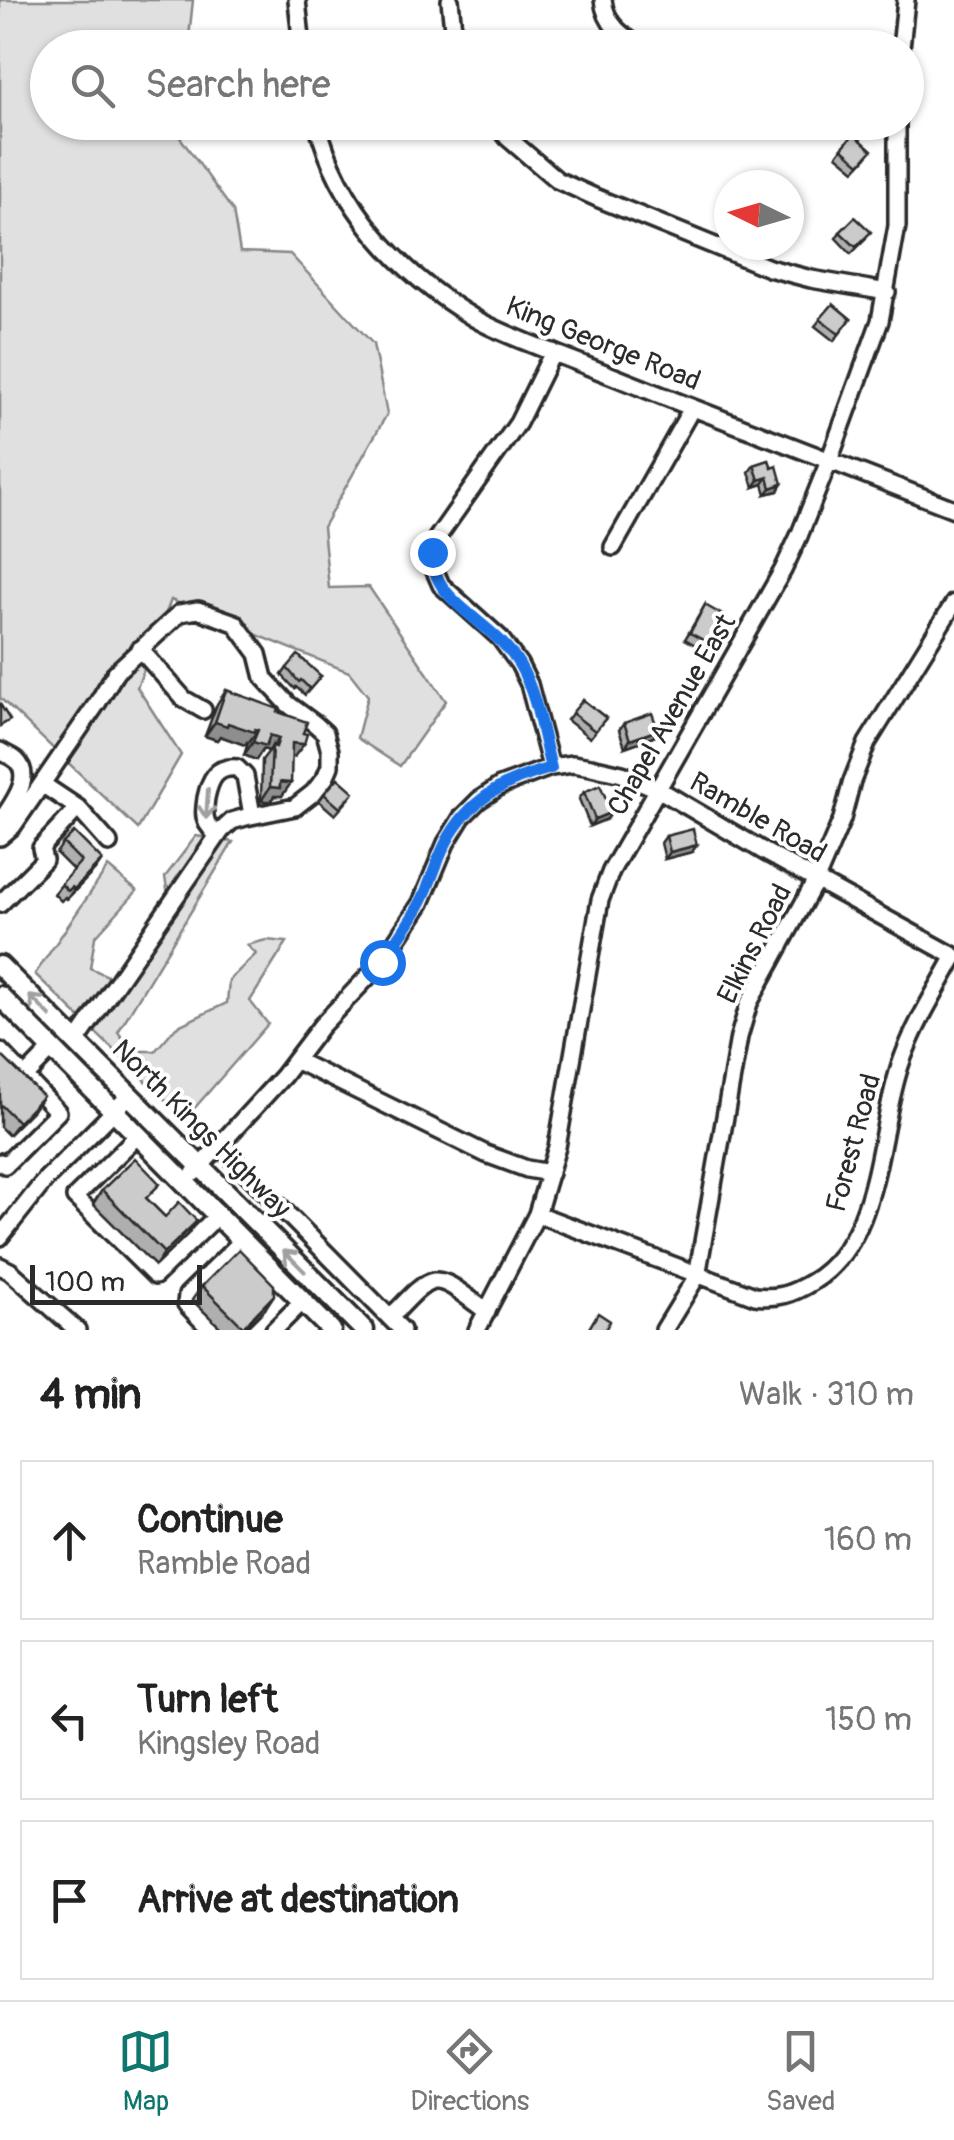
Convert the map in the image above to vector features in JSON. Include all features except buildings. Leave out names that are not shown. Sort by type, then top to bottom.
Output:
[{"type":"main road","name":"North Kings Highway","points":[[0,966],[364,1330]]},
{"type":"main road","name":"North Kings Highway","points":[[0,996],[331,1330]]},
{"type":"street","points":[[297,0],[300,30]]},
{"type":"street","points":[[450,0],[454,30]]},
{"type":"street","points":[[603,0],[604,12],[616,30]]},
{"type":"street","points":[[903,30],[906,0]]},
{"type":"street","name":"King George Road","points":[[323,140],[331,167],[365,224],[396,257],[477,320],[692,408],[954,508]]},
{"type":"street","points":[[510,140],[557,180],[770,268],[811,280],[887,292]]},
{"type":"street","name":"Chapel Avenue East","points":[[477,1330],[537,1214],[558,1147],[600,900],[611,872],[783,570],[829,461],[880,321],[897,226],[897,140]]},
{"type":"street","points":[[551,768],[529,684],[519,664],[500,638],[441,585],[432,552],[437,538],[518,423],[552,352]]},
{"type":"street","points":[[613,547],[692,408]]},
{"type":"street","name":"Elkins Road","points":[[664,1330],[697,1276],[739,1037],[749,1003],[816,880],[842,819],[867,743],[954,603]]},
{"type":"street","points":[[1,831],[13,826],[116,672],[180,613],[198,610],[236,623],[258,654],[264,678],[324,733],[330,750],[325,778],[295,807],[232,821],[217,836],[76,1042]]},
{"type":"street","points":[[140,648],[184,699],[203,710]]},
{"type":"street","points":[[0,751],[16,760],[23,772],[23,783],[1,831]]},
{"type":"street","name":"Ramble Road","points":[[185,1184],[283,1076],[321,1026],[382,962],[421,902],[462,817],[500,786],[551,768],[591,766],[658,789],[954,957]]},
{"type":"street","points":[[217,836],[207,824],[204,810],[209,785],[220,770],[237,768],[245,776],[252,815]]},
{"type":"street","points":[[42,784],[78,808],[108,843]]},
{"type":"street","points":[[0,904],[44,860],[41,848],[78,808]]},
{"type":"street","name":"Forest Road","points":[[537,1214],[754,1296],[786,1296],[820,1278],[847,1250],[860,1224],[901,1062],[954,957]]},
{"type":"street","points":[[25,1076],[52,1049]]},
{"type":"street","points":[[0,1051],[58,1112],[5,1165],[0,1162]]},
{"type":"street","points":[[295,1060],[486,1154],[550,1173]]},
{"type":"street","points":[[0,1237],[46,1179],[129,1096]]},
{"type":"street","points":[[137,1136],[76,1197],[155,1276],[216,1216]]},
{"type":"street","points":[[219,1145],[396,1324],[424,1284],[433,1280],[445,1282],[486,1312]]},
{"type":"street","points":[[211,1330],[186,1301],[189,1293],[242,1242]]},
{"type":"street","points":[[0,1266],[77,1330]]},
{"type":"street","points":[[274,1330],[302,1302]]},
{"type":"shaded area","points":[[0,0],[193,0],[190,30],[30,30],[30,140],[182,140],[233,211],[240,252],[290,254],[373,344],[387,414],[323,527],[329,588],[369,587],[446,701],[400,766],[357,738],[368,696],[349,672],[171,600],[137,687],[181,755],[138,829],[0,698]]},
{"type":"shaded area","points":[[196,836],[233,842],[118,1032],[132,1051],[155,1051],[176,1027],[227,1003],[229,980],[256,954],[247,945],[266,940],[287,942],[250,1001],[268,1024],[185,1119],[35,974],[108,867],[137,891],[95,937],[90,968],[123,983],[171,913],[165,877]]},
{"type":"route","points":[[382,962],[421,902],[462,817],[500,786],[551,768],[529,684],[519,664],[500,638],[441,585],[432,552]]}]
